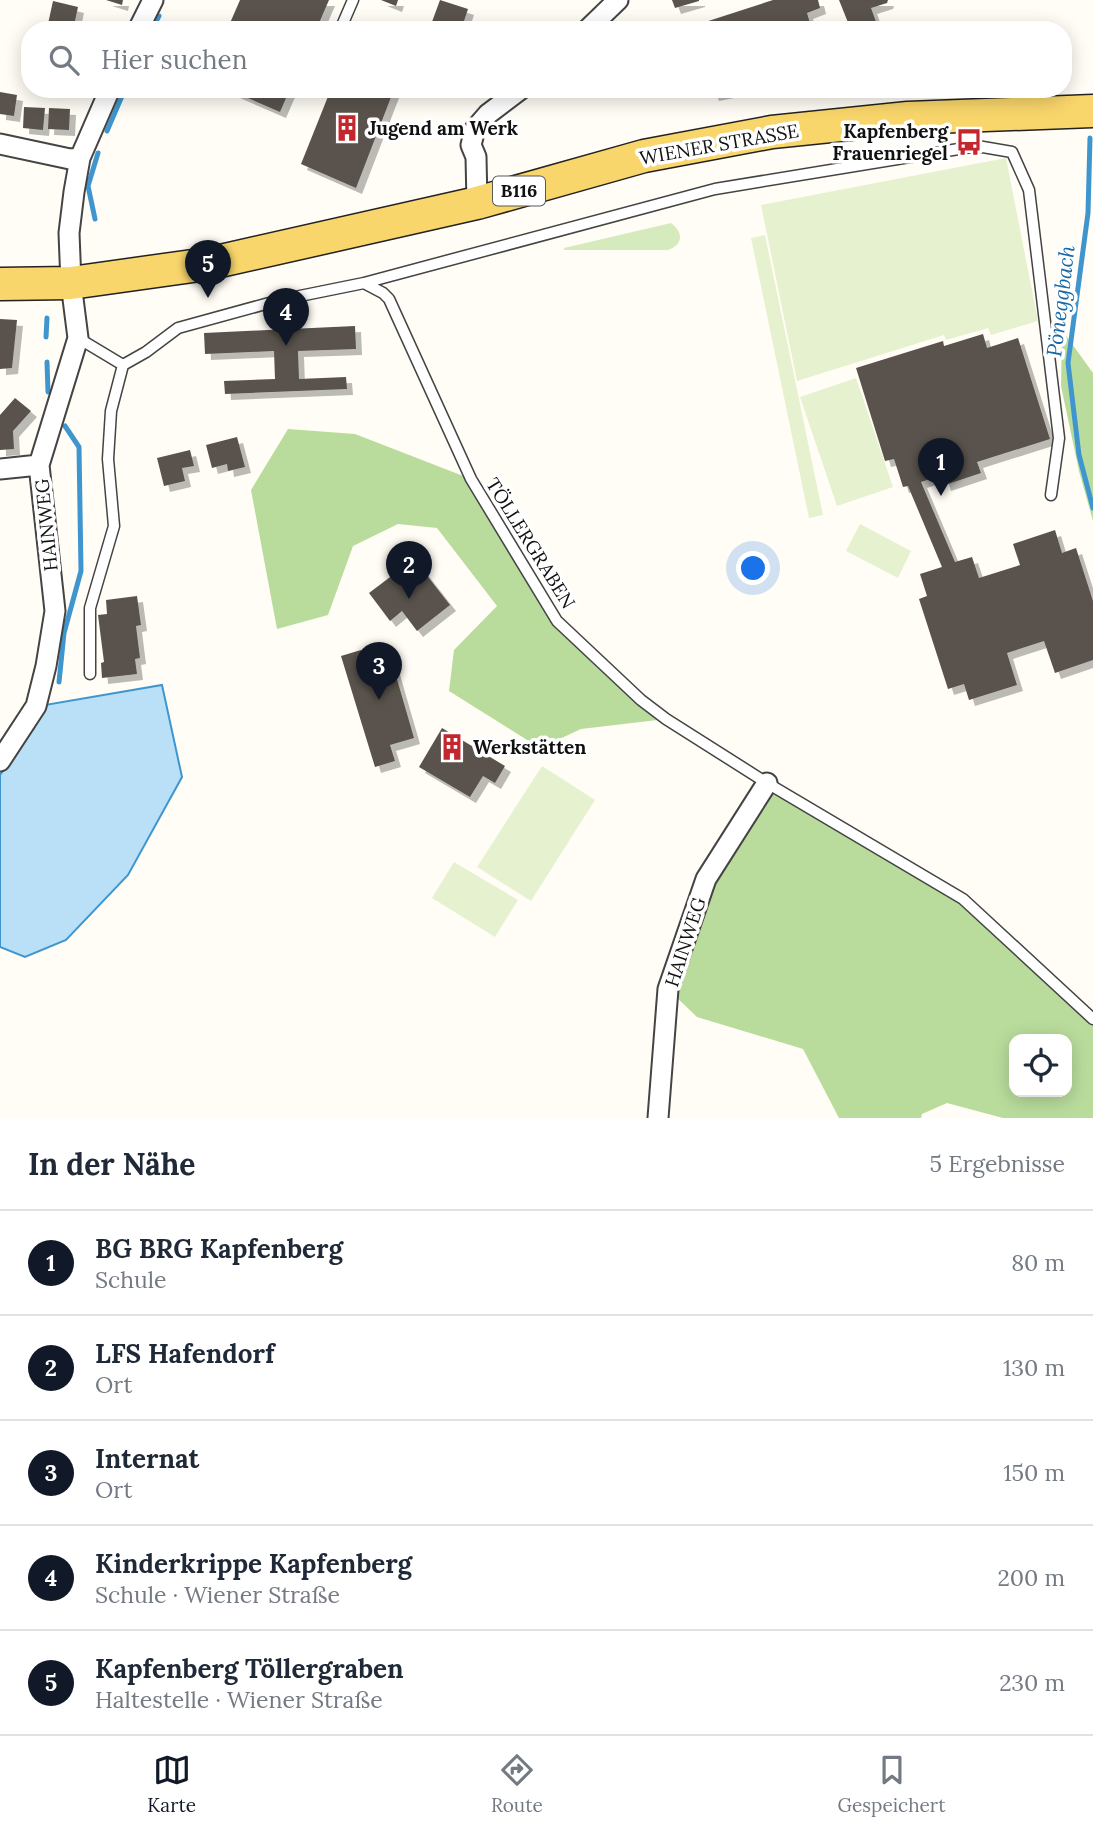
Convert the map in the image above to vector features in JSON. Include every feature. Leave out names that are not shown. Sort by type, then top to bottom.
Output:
[{"type":"main road","name":"WIENER STRASSE","points":[[0,284],[71,283],[207,264],[477,203],[644,156],[772,132],[908,118],[1093,111]]},
{"type":"street","points":[[142,21],[153,0]]},
{"type":"street","points":[[596,21],[618,0]]},
{"type":"street","name":"HAINWEG","points":[[0,761],[36,706],[55,611],[39,465],[78,338],[71,283],[69,233],[80,158],[106,98]]},
{"type":"street","points":[[477,203],[476,157],[471,145],[475,129],[488,114],[509,98]]},
{"type":"street","points":[[0,144],[70,159],[80,158]]},
{"type":"street","points":[[0,469],[39,465]]},
{"type":"street","name":"HAINWEG","points":[[658,1118],[668,989],[706,879],[767,783]]},
{"type":"lane","points":[[345,21],[353,0]]},
{"type":"lane","points":[[90,674],[90,607],[114,527],[108,459],[111,411],[123,365],[178,328],[280,300],[364,283],[715,189],[977,146],[1012,152],[1029,190],[1056,411],[1059,438],[1051,495]]},
{"type":"lane","name":"TÖLLERGRABEN","points":[[364,283],[389,299],[471,479],[557,621],[641,700],[666,719],[767,783],[963,899],[1093,1018]]},
{"type":"lane","points":[[78,338],[123,365]]},
{"type":"green space","points":[[1006,158],[1038,321],[991,335],[988,328],[946,340],[944,335],[797,381],[761,205]]},
{"type":"green space","points":[[671,223],[678,230],[680,238],[677,245],[668,250],[564,250],[564,248]]},
{"type":"green space","points":[[765,235],[823,515],[809,518],[751,238]]},
{"type":"green space","points":[[1062,330],[1093,373],[1093,521],[1061,386]]},
{"type":"green space","points":[[856,378],[893,487],[837,506],[800,397]]},
{"type":"green space","points":[[288,429],[355,434],[471,479],[557,621],[666,719],[581,729],[540,748],[449,691],[454,650],[497,606],[437,528],[398,524],[353,546],[328,615],[277,629],[251,490]]},
{"type":"green space","points":[[860,524],[911,551],[898,578],[846,551]]},
{"type":"green space","points":[[542,766],[595,800],[531,901],[477,867]]},
{"type":"green space","points":[[767,783],[942,887],[1093,1019],[1093,1118],[1003,1118],[947,1103],[922,1114],[921,1118],[839,1118],[803,1049],[697,1017],[668,989],[706,879]]},
{"type":"green space","points":[[454,862],[518,900],[495,937],[432,898]]},
{"type":"water","points":[[162,685],[182,777],[128,875],[66,940],[25,957],[0,947],[0,775],[34,728],[39,706]]},
{"type":"building","points":[[106,0],[123,0],[122,5]]},
{"type":"building","points":[[240,0],[329,0],[320,21],[231,21]]},
{"type":"building","points":[[381,0],[398,0],[396,6]]},
{"type":"building","points":[[440,0],[468,9],[464,21],[432,21]]},
{"type":"building","points":[[672,0],[699,0],[699,1],[675,8]]},
{"type":"building","points":[[773,0],[818,0],[820,8],[807,13],[809,21],[708,21]]},
{"type":"building","points":[[839,0],[888,0],[887,3],[871,8],[876,21],[847,21]]},
{"type":"building","points":[[53,1],[78,7],[75,21],[49,21]]},
{"type":"building","points":[[0,92],[17,95],[14,116],[0,114]]},
{"type":"building","points":[[248,98],[286,98],[280,112]]},
{"type":"building","name":"Jugend am Werk","points":[[327,98],[391,98],[356,188],[301,164]]},
{"type":"building","points":[[24,107],[45,108],[43,130],[23,128]]},
{"type":"building","points":[[49,108],[70,109],[69,130],[48,129]]},
{"type":"building","points":[[0,319],[17,320],[12,368],[0,369]]},
{"type":"building","points":[[355,326],[356,349],[298,351],[299,379],[346,377],[347,389],[225,394],[224,381],[275,379],[274,351],[205,354],[204,333]]},
{"type":"building","points":[[983,334],[987,348],[1018,338],[1050,439],[977,462],[981,473],[945,485],[942,475],[921,482],[955,562],[972,557],[979,578],[1020,565],[1013,544],[1055,530],[1062,553],[1076,548],[1093,601],[1093,660],[1055,673],[1044,641],[1007,653],[1017,685],[969,700],[964,684],[948,689],[919,599],[927,596],[920,574],[942,567],[908,486],[903,487],[894,459],[885,461],[856,368],[943,341],[944,346]]},
{"type":"building","points":[[15,398],[31,411],[13,431],[14,449],[0,450],[0,415]]},
{"type":"building","points":[[237,437],[245,467],[228,471],[227,464],[212,468],[206,445]]},
{"type":"building","points":[[190,450],[194,466],[182,468],[185,481],[164,486],[157,458]]},
{"type":"building","points":[[414,559],[450,605],[417,631],[402,611],[390,621],[369,593]]},
{"type":"building","points":[[137,596],[141,625],[136,626],[140,658],[135,659],[137,674],[102,678],[101,663],[104,662],[98,615],[107,614],[106,600]]},
{"type":"building","points":[[361,650],[365,663],[390,655],[414,738],[390,745],[395,761],[375,767],[341,656]]},
{"type":"building","name":"Werkstätten","points":[[442,728],[505,766],[495,783],[483,776],[470,797],[419,767]]},
{"type":"waterway","points":[[156,21],[159,16]]},
{"type":"waterway","points":[[107,131],[121,98]]},
{"type":"waterway","name":"Pöneggbach","points":[[1090,138],[1088,213],[1068,363],[1079,455],[1093,508]]},
{"type":"waterway","points":[[95,219],[88,186],[98,153]]},
{"type":"waterway","points":[[46,337],[47,318]]},
{"type":"waterway","points":[[47,362],[48,392]]},
{"type":"waterway","points":[[59,682],[64,633],[81,571],[79,447],[65,426]]},
{"type":"place","name":"Jugend am Werk","points":[[347,128]]},
{"type":"place","name":"Kapfenberg Frauenriegel","points":[[969,142]]},
{"type":"place","name":"Kapfenberg Töllergraben","points":[[208,298]]},
{"type":"place","name":"Kinderkrippe Kapfenberg","points":[[286,346]]},
{"type":"place","name":"BG BRG Kapfenberg","points":[[941,496]]},
{"type":"place","name":"LFS Hafendorf","points":[[409,599]]},
{"type":"place","name":"Internat","points":[[379,700]]},
{"type":"place","name":"Werkstätten","points":[[452,747]]}]
